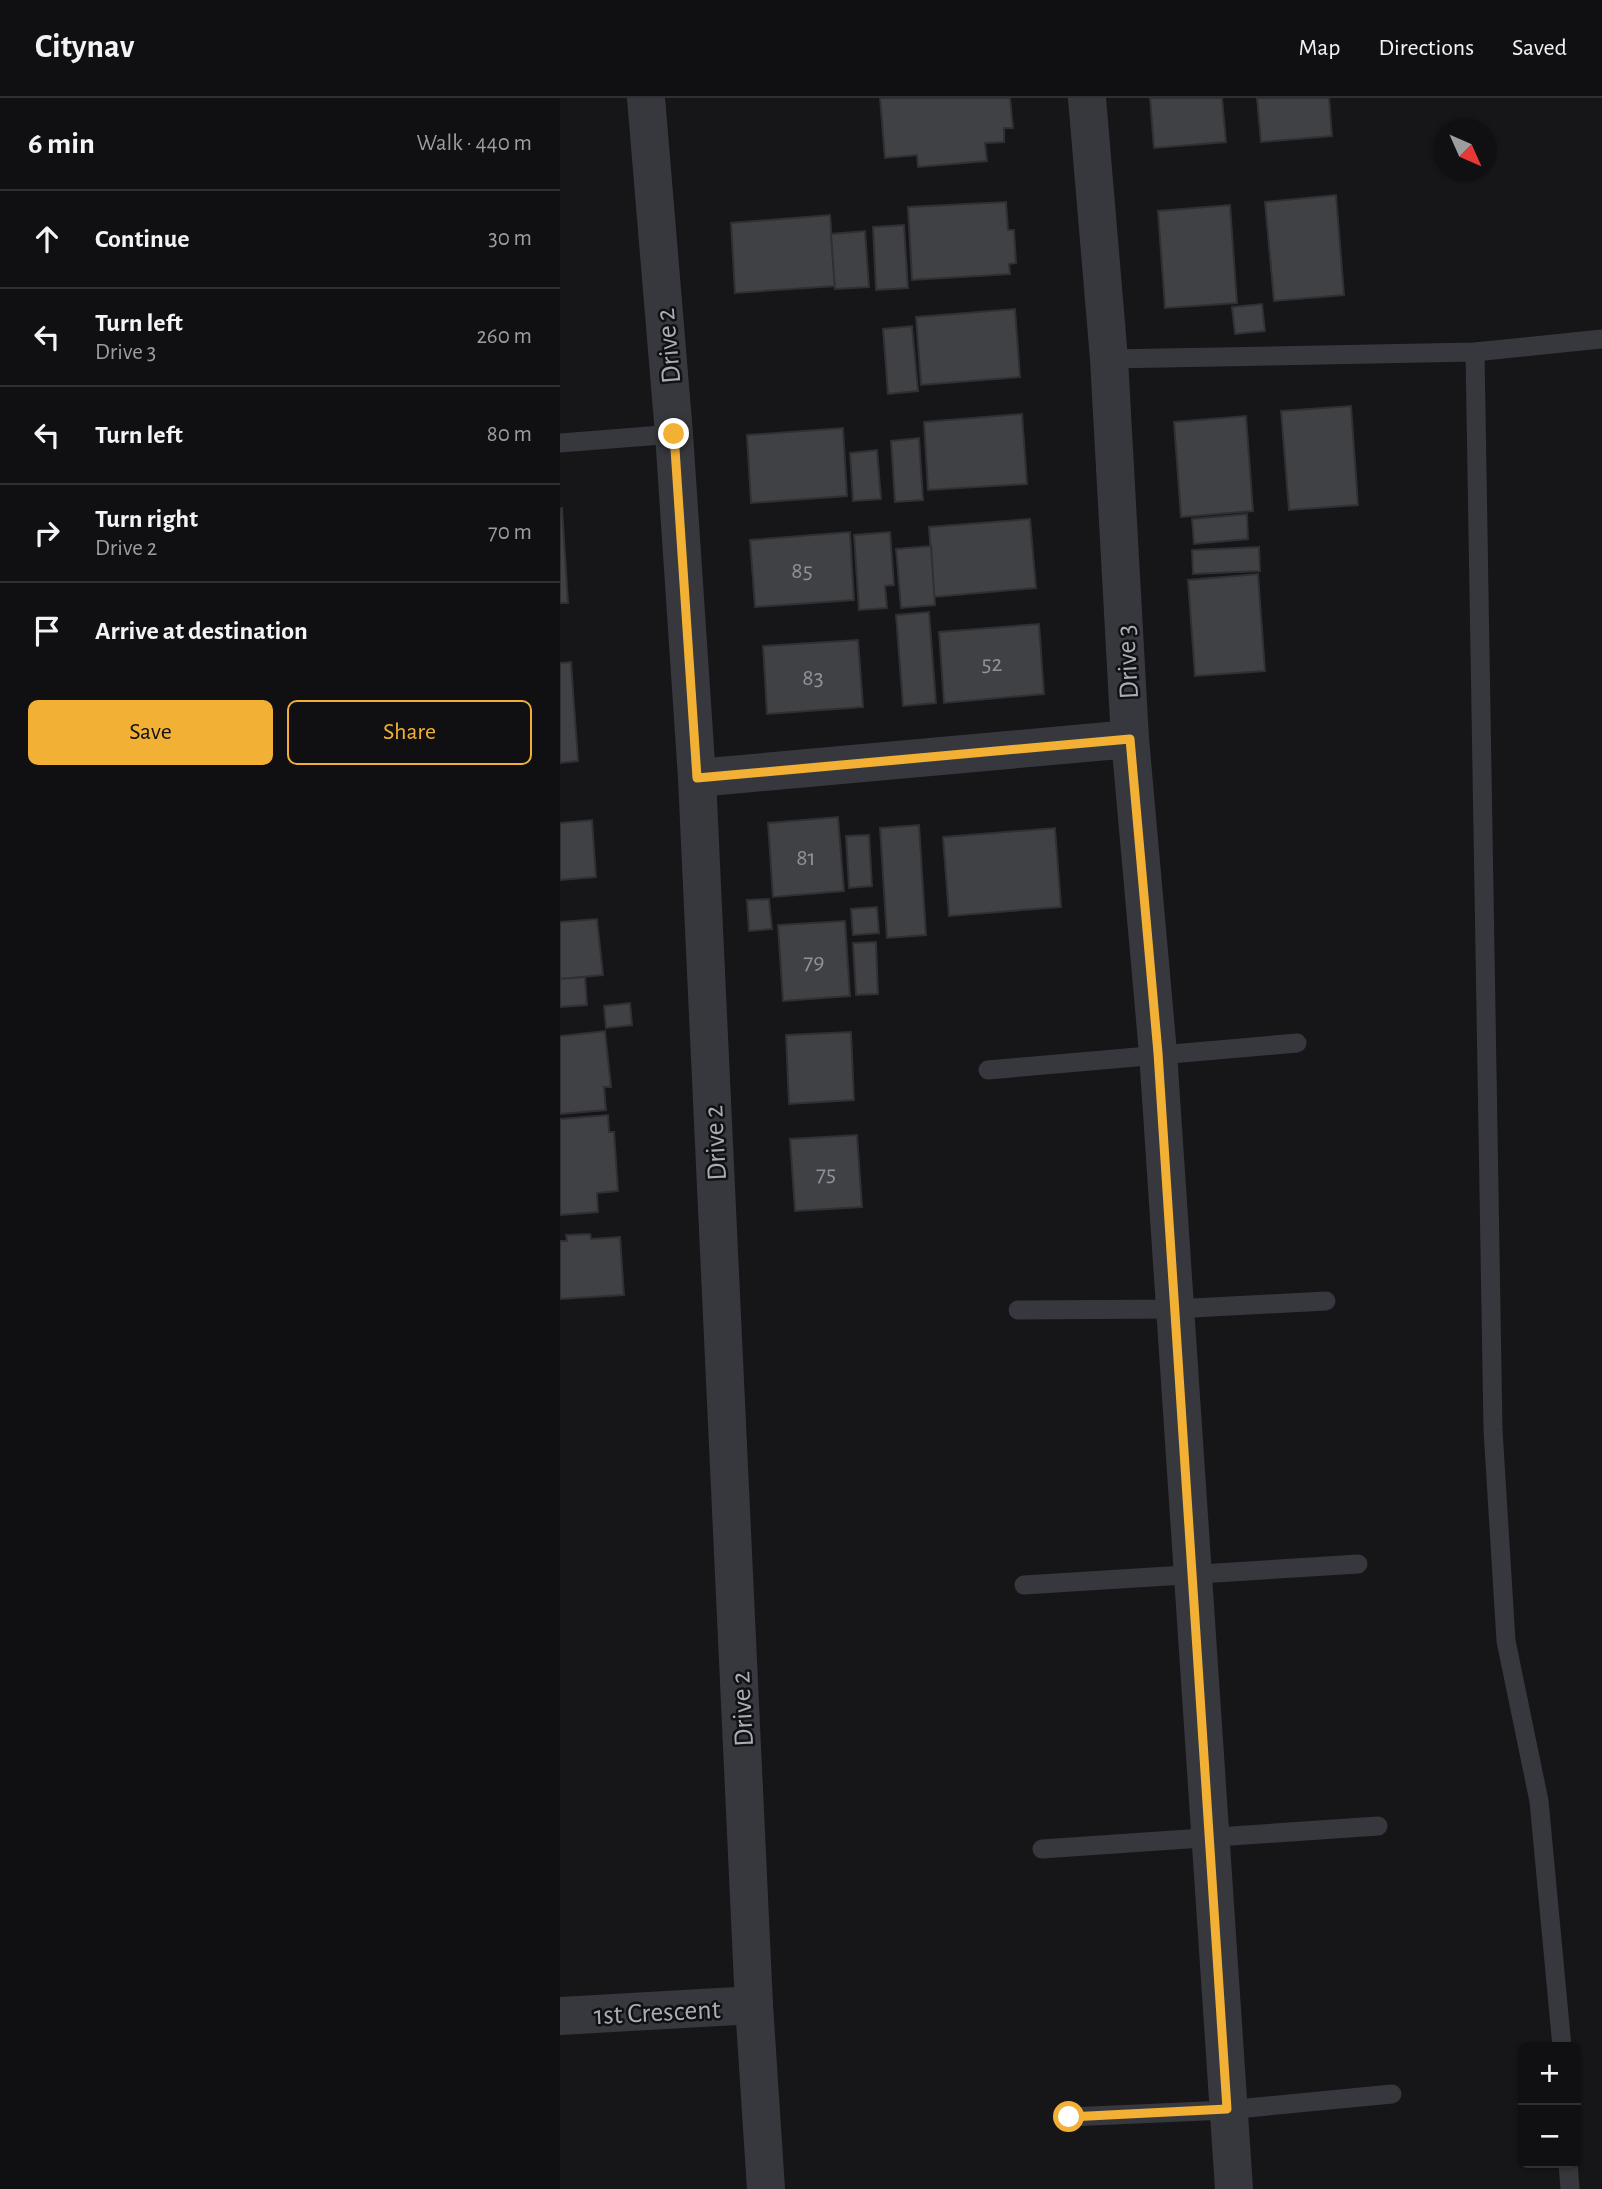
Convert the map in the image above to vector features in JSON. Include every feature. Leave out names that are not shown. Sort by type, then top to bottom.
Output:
[{"type":"street","name":"Drive 2","points":[[646,98],[674,434],[697,778],[754,2005],[765,2189]]},
{"type":"street","name":"Drive 3","points":[[1087,98],[1109,359],[1130,739],[1158,1053],[1234,2189]]},
{"type":"street","points":[[697,778],[1130,739]]},
{"type":"street","name":"1st Crescent","points":[[560,2016],[754,2005]]},
{"type":"lane","points":[[1109,359],[1475,352],[1602,339]]},
{"type":"lane","points":[[1475,352],[1493,1430],[1506,1641],[1539,1801],[1562,2042]]},
{"type":"lane","points":[[560,443],[674,434]]},
{"type":"lane","points":[[988,1070],[1158,1053],[1297,1043]]},
{"type":"lane","points":[[1018,1310],[1175,1309],[1326,1301]]},
{"type":"lane","points":[[1024,1585],[1359,1564]]},
{"type":"lane","points":[[1042,1849],[1378,1826]]},
{"type":"lane","points":[[1069,2117],[1227,2109],[1392,2094]]},
{"type":"lane","points":[[1568,2168],[1570,2189]]},
{"type":"building","points":[[880,98],[1010,98],[1013,128],[1004,128],[1004,142],[985,143],[987,161],[918,167],[917,155],[885,158]]},
{"type":"building","points":[[1150,98],[1222,98],[1226,142],[1154,148]]},
{"type":"building","points":[[1257,98],[1329,98],[1332,136],[1261,142]]},
{"type":"building","points":[[1336,195],[1344,295],[1274,301],[1265,202]]},
{"type":"building","points":[[1006,202],[1008,230],[1014,230],[1016,263],[1009,264],[1010,274],[912,280],[908,207]]},
{"type":"building","points":[[1230,205],[1237,303],[1165,308],[1158,211]]},
{"type":"building","points":[[830,215],[835,286],[735,293],[731,223]]},
{"type":"building","points":[[904,225],[908,288],[876,290],[873,227]]},
{"type":"building","points":[[865,231],[869,287],[835,289],[831,234]]},
{"type":"building","points":[[1262,304],[1265,331],[1235,334],[1232,307]]},
{"type":"building","points":[[1015,309],[1020,377],[921,385],[916,317]]},
{"type":"building","points":[[912,326],[918,391],[888,394],[883,329]]},
{"type":"building","points":[[1351,406],[1358,505],[1289,510],[1281,411]]},
{"type":"building","points":[[1022,414],[1027,484],[928,490],[924,422]]},
{"type":"building","points":[[1246,416],[1253,511],[1181,517],[1174,422]]},
{"type":"building","points":[[843,428],[847,496],[751,503],[747,435]]},
{"type":"building","points":[[919,438],[923,500],[895,502],[891,441]]},
{"type":"building","points":[[877,450],[881,499],[853,501],[850,453]]},
{"type":"building","points":[[562,508],[568,603],[560,603]]},
{"type":"building","points":[[1247,514],[1248,539],[1194,544],[1192,519]]},
{"type":"building","points":[[1030,519],[1036,588],[934,597],[929,527]]},
{"type":"building","points":[[850,532],[854,600],[755,607],[750,540]]},
{"type":"building","points":[[890,532],[894,585],[885,586],[887,608],[859,610],[854,535]]},
{"type":"building","points":[[931,546],[935,605],[901,608],[896,549]]},
{"type":"building","points":[[1259,547],[1260,571],[1193,574],[1192,550]]},
{"type":"building","points":[[1258,574],[1265,671],[1195,676],[1188,580]]},
{"type":"building","points":[[929,612],[936,703],[903,706],[896,615]]},
{"type":"building","points":[[1039,624],[1044,694],[944,703],[939,632]]},
{"type":"building","points":[[858,640],[863,707],[767,714],[763,646]]},
{"type":"building","points":[[571,662],[578,761],[560,763],[560,663]]},
{"type":"building","points":[[838,817],[844,891],[773,897],[768,823]]},
{"type":"building","points":[[592,820],[596,877],[560,880],[560,823]]},
{"type":"building","points":[[919,825],[926,935],[887,938],[880,828]]},
{"type":"building","points":[[1055,828],[1061,907],[949,916],[943,837]]},
{"type":"building","points":[[869,835],[872,886],[849,888],[846,836]]},
{"type":"building","points":[[769,899],[772,929],[749,931],[747,900]]},
{"type":"building","points":[[877,907],[879,933],[853,935],[851,909]]},
{"type":"building","points":[[597,919],[603,975],[560,979],[560,922]]},
{"type":"building","points":[[845,921],[850,996],[783,1001],[778,925]]},
{"type":"building","points":[[876,942],[878,994],[856,995],[853,943]]},
{"type":"building","points":[[585,977],[587,1005],[560,1007],[560,979]]},
{"type":"building","points":[[630,1003],[632,1025],[606,1028],[604,1006]]},
{"type":"building","points":[[605,1031],[611,1087],[604,1087],[606,1110],[560,1114],[560,1036]]},
{"type":"building","points":[[851,1032],[854,1100],[789,1104],[786,1035]]},
{"type":"building","points":[[608,1115],[609,1132],[614,1132],[618,1191],[597,1193],[598,1212],[560,1215],[560,1119]]},
{"type":"building","points":[[857,1135],[862,1207],[795,1211],[790,1139]]},
{"type":"building","points":[[590,1234],[591,1239],[620,1237],[624,1295],[560,1299],[560,1241],[567,1241],[566,1235]]},
{"type":"route","points":[[674,434],[697,778],[1130,739],[1158,1053],[1227,2109],[1069,2117]]}]
